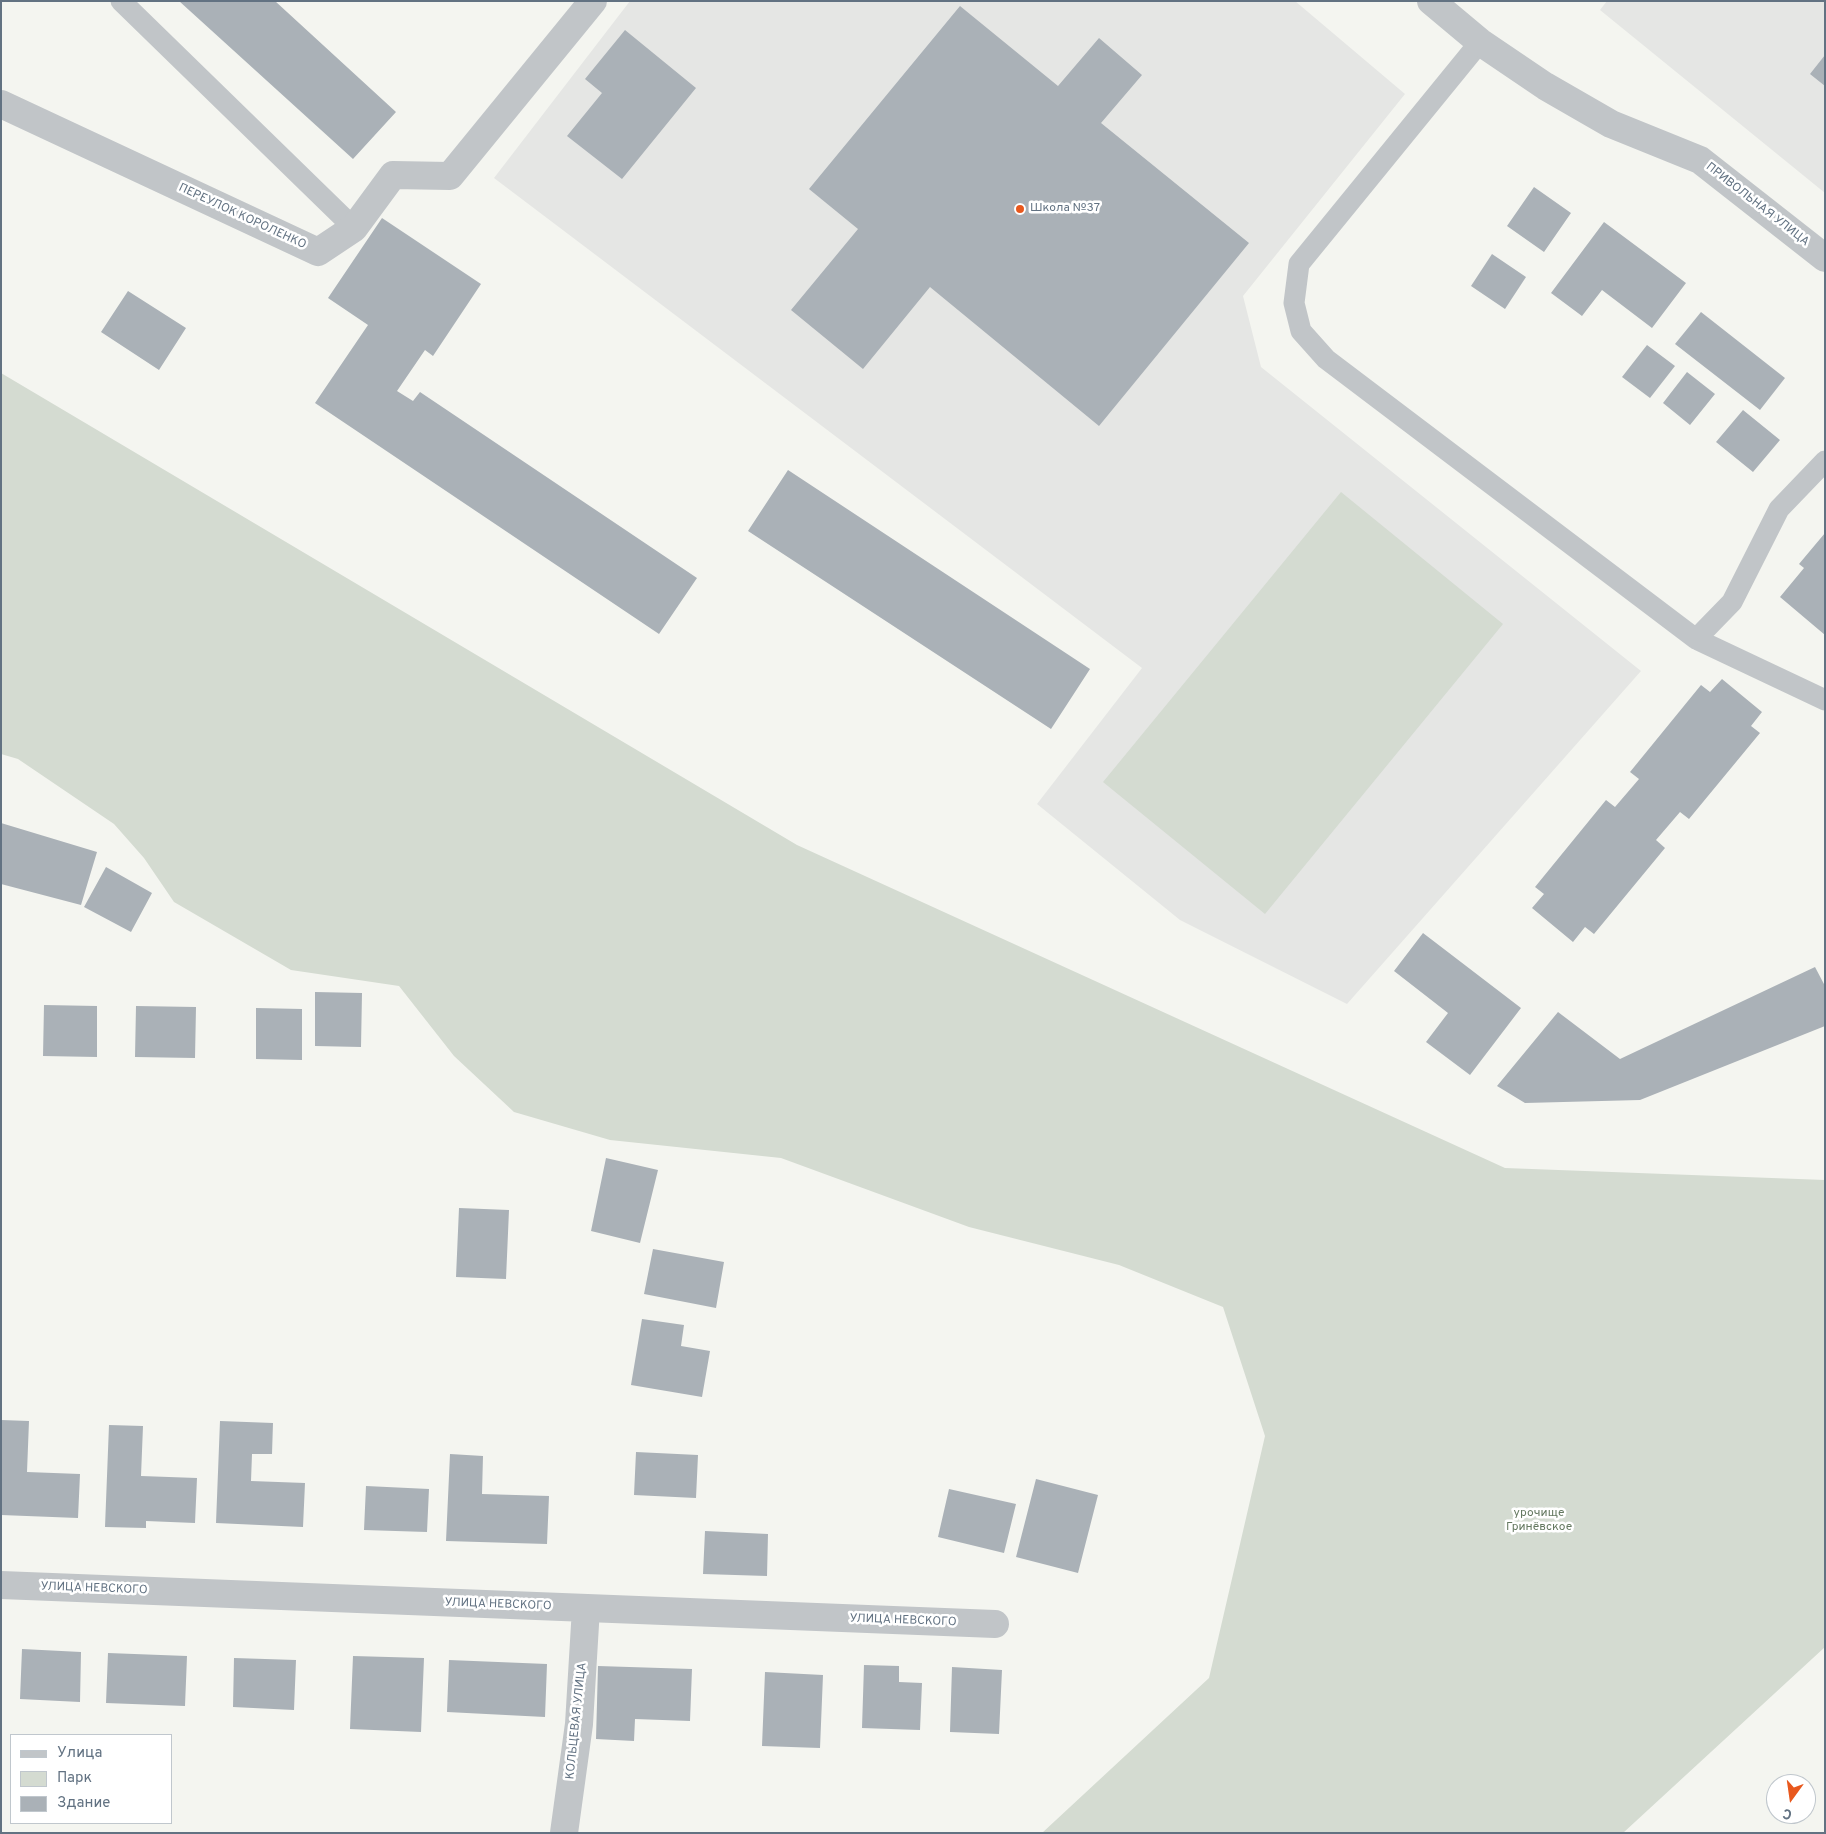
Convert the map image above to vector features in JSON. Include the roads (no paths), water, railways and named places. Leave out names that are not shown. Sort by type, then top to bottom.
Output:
[{"type":"street","name":"ПЕРЕУЛОК КОРОЛЕНКО","points":[[1,104],[318,252],[354,228],[393,174],[450,176],[593,1]]},
{"type":"street","name":"ПРИВОЛЬНАЯ УЛИЦА","points":[[1431,1],[1480,42],[1545,86],[1611,124],[1700,160],[1825,258]]},
{"type":"street","name":"УЛИЦА НЕВСКОГО","points":[[1,1585],[995,1624]]},
{"type":"street","name":"КОЛЬЦЕВАЯ УЛИЦА","points":[[564,1833],[579,1724],[586,1608]]},
{"type":"lane","points":[[121,1],[354,228]]},
{"type":"lane","points":[[1480,42],[1299,264],[1294,303],[1302,331],[1326,360],[1696,639],[1825,700]]},
{"type":"lane","points":[[1696,639],[1732,602],[1779,509],[1825,461]]},
{"type":"place","name":"Школа №37","points":[[1020,209]]},
{"type":"park label","name":"урочище Гринёвское","points":[[1539,1521]]}]
